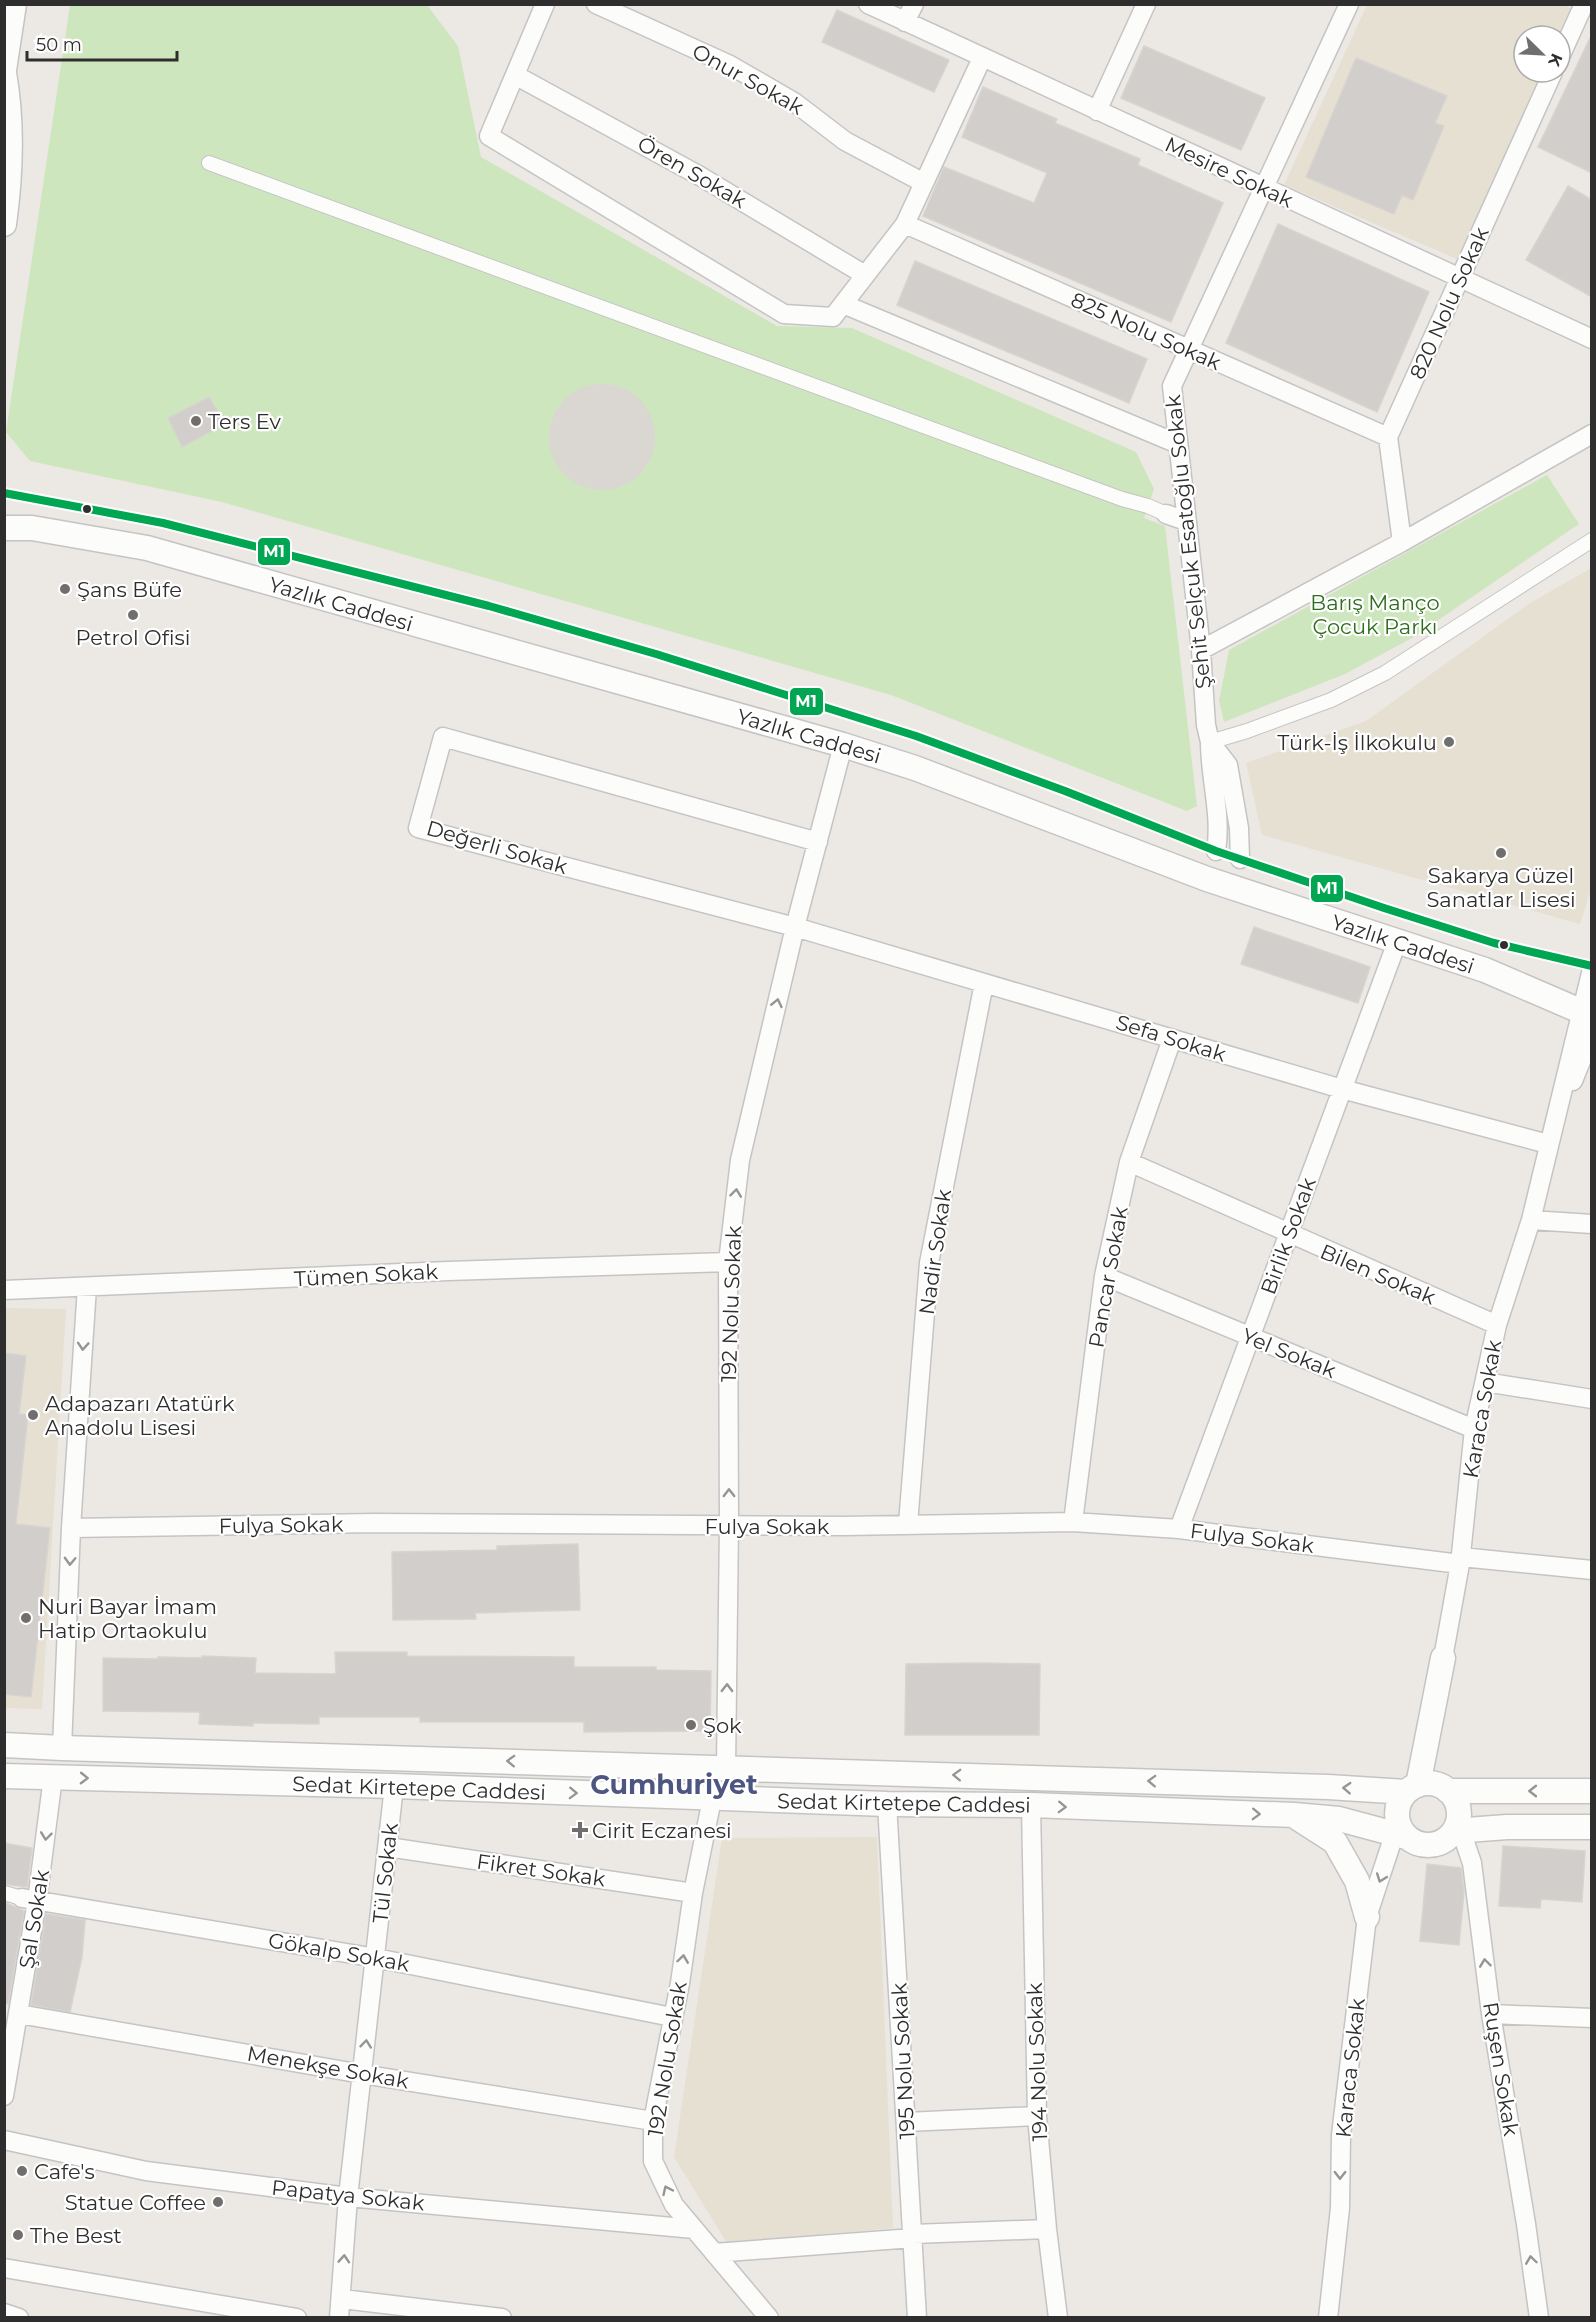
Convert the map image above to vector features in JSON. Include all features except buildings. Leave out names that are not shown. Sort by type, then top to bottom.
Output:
[{"type":"main road","points":[[4,224],[12,145],[9,101],[4,72],[14,4]]},
{"type":"main road","name":"Yazlık Caddesi","points":[[4,528],[32,528],[147,548],[843,745],[915,768],[1207,879],[1485,970],[1550,997],[1588,1021]]},
{"type":"main road","points":[[1428,1788],[1457,1802],[1459,1812],[1457,1828],[1448,1837],[1433,1845],[1417,1843],[1400,1831],[1397,1810],[1428,1788],[1443,1658]]},
{"type":"main road","name":"Sedat Kirtetepe Caddesi","points":[[4,1745],[1316,1787],[1592,1791]]},
{"type":"main road","name":"Sedat Kirtetepe Caddesi","points":[[4,1776],[1294,1815],[1339,1819],[1400,1831]]},
{"type":"main road","points":[[1294,1815],[1335,1842],[1357,1881],[1367,1917]]},
{"type":"main road","points":[[1457,1828],[1592,1827]]},
{"type":"street","points":[[545,4],[489,136],[784,314],[832,317],[905,224],[982,58]]},
{"type":"street","name":"Onur Sokak","points":[[596,4],[730,65],[794,102],[845,141],[924,183]]},
{"type":"street","name":"Mesire Sokak","points":[[868,4],[1592,339]]},
{"type":"street","points":[[905,22],[914,4]]},
{"type":"street","points":[[1097,111],[1146,4]]},
{"type":"street","name":"Şehit Selçuk Esatoğlu Sokak","points":[[1240,859],[1239,828],[1228,765],[1210,742],[1172,386],[1349,4]]},
{"type":"street","points":[[1572,30],[1584,4]]},
{"type":"street","name":"Ören Sokak","points":[[515,75],[700,176],[865,275]]},
{"type":"street","name":"820 Nolu Sokak","points":[[1388,437],[1548,84]]},
{"type":"street","points":[[209,163],[1186,521]]},
{"type":"street","name":"825 Nolu Sokak","points":[[905,224],[1388,437]]},
{"type":"street","points":[[843,304],[1178,444]]},
{"type":"street","points":[[1201,650],[1402,542],[1592,434]]},
{"type":"street","points":[[1388,437],[1402,542]]},
{"type":"street","points":[[1216,851],[1220,831],[1210,767],[1210,742],[1331,700],[1385,673],[1592,540]]},
{"type":"street","name":"Değerli Sokak","points":[[795,927],[418,828],[443,737],[818,842]]},
{"type":"street","name":"192 Nolu Sokak","points":[[726,1767],[729,1526],[728,1262],[740,1160],[795,927],[843,745]]},
{"type":"street","name":"Sefa Sokak","points":[[795,927],[1342,1089],[1548,1144]]},
{"type":"street","name":"Birlik Sokak","points":[[1179,1529],[1397,942]]},
{"type":"street","points":[[1544,1165],[1588,1021],[1592,969]]},
{"type":"street","name":"Nadir Sokak","points":[[908,1524],[929,1263],[984,983]]},
{"type":"street","points":[[1544,1165],[1548,1144],[1588,1021]]},
{"type":"street","name":"Pancar Sokak","points":[[1073,1522],[1104,1276],[1128,1162],[1172,1039]]},
{"type":"street","name":"Bilen Sokak","points":[[1128,1162],[1497,1325]]},
{"type":"street","name":"Karaca Sokak","points":[[1443,1658],[1461,1560],[1474,1429],[1497,1325],[1531,1220],[1544,1165]]},
{"type":"street","points":[[1531,1220],[1592,1224]]},
{"type":"street","name":"Tümen Sokak","points":[[4,1290],[448,1271],[728,1262]]},
{"type":"street","name":"Yel Sokak","points":[[1104,1276],[1474,1429]]},
{"type":"street","points":[[62,1748],[71,1528],[87,1287]]},
{"type":"street","points":[[1485,1382],[1592,1399]]},
{"type":"street","name":"Fulya Sokak","points":[[71,1528],[374,1523],[729,1526],[1073,1522],[1179,1529],[1461,1560],[1592,1570]]},
{"type":"street","name":"Şal Sokak","points":[[4,2096],[12,2012],[53,1778]]},
{"type":"street","name":"Tül Sokak","points":[[339,2318],[348,2197],[394,1786]]},
{"type":"street","name":"192 Nolu Sokak","points":[[712,1799],[653,2121],[653,2161],[674,2205],[769,2318]]},
{"type":"street","name":"195 Nolu Sokak","points":[[887,1804],[917,2318]]},
{"type":"street","name":"194 Nolu Sokak","points":[[1031,1806],[1037,2116],[1058,2318]]},
{"type":"street","name":"Ruşen Sokak","points":[[1457,1828],[1472,1863],[1491,2014],[1527,2224],[1539,2318]]},
{"type":"street","name":"Karaca Sokak","points":[[1328,2318],[1340,2208],[1341,2135],[1367,1917],[1400,1831]]},
{"type":"street","name":"Fikret Sokak","points":[[388,1847],[693,1893]]},
{"type":"street","name":"Gökalp Sokak","points":[[4,1893],[30,1900],[376,1958],[672,2017]]},
{"type":"street","name":"Menekşe Sokak","points":[[12,2012],[362,2074],[653,2121]]},
{"type":"street","points":[[1491,2014],[1592,2018]]},
{"type":"street","points":[[906,2122],[1037,2116]]},
{"type":"street","name":"Papatya Sokak","points":[[4,2140],[146,2171],[348,2197],[694,2229]]},
{"type":"street","points":[[714,2253],[913,2236],[1047,2229]]},
{"type":"street","points":[[4,2268],[297,2318]]},
{"type":"street","points":[[342,2299],[502,2318]]},
{"type":"street","points":[[4,2313],[19,2318]]},
{"type":"shaded area","points":[[1563,4],[1573,10],[1566,24],[1512,24],[1512,84],[1538,84],[1457,259],[1284,185],[1367,5]]},
{"type":"shaded area","points":[[602,384],[622,388],[640,399],[651,417],[655,437],[651,457],[640,475],[622,486],[602,490],[582,486],[564,475],[553,457],[549,437],[553,417],[564,399],[582,388]]},
{"type":"shaded area","name":"Türk-İş İlkokulu","points":[[1591,568],[1592,886],[1580,924],[1262,835],[1246,763],[1366,721],[1527,605]]},
{"type":"shaded area","points":[[5,1308],[66,1309],[42,1709],[5,1708]]},
{"type":"shaded area","points":[[877,1837],[893,2228],[727,2243],[674,2157],[722,1838]]},
{"type":"green space","points":[[70,5],[427,5],[458,46],[481,157],[777,326],[852,328],[1136,452],[1154,489],[1144,518],[1165,526],[1197,806],[1187,811],[891,695],[222,502],[30,461],[6,432]]},
{"type":"green space","name":"Barış Manço Çocuk Parkı","points":[[1547,475],[1579,524],[1412,638],[1345,674],[1224,722],[1219,701],[1229,650]]},
{"type":"transit line","name":"M1","points":[[4,493],[163,523],[489,606],[656,654],[916,736],[1065,791],[1216,851],[1384,908],[1494,943],[1592,966]]},
{"type":"place","name":"Ters Ev","points":[[196,421]]},
{"type":"place","name":"Şans Büfe","points":[[65,589]]},
{"type":"place","name":"Petrol Ofisi","points":[[133,615]]},
{"type":"place","name":"Türk-İş İlkokulu","points":[[1449,742]]},
{"type":"place","name":"Sakarya Güzel Sanatlar Lisesi","points":[[1501,853]]},
{"type":"place","name":"Adapazarı Atatürk Anadolu Lisesi","points":[[33,1415]]},
{"type":"place","name":"Nuri Bayar İmam Hatip Ortaokulu","points":[[26,1618]]},
{"type":"place","name":"Şok","points":[[691,1725]]},
{"type":"place","name":"Cirit Eczanesi","points":[[580,1830]]},
{"type":"place","name":"Cafe's","points":[[22,2171]]},
{"type":"place","name":"Statue Coffee","points":[[218,2202]]},
{"type":"place","name":"The Best","points":[[18,2235]]},
{"type":"district","name":"Cumhuriyet","points":[[674,1784]]}]
